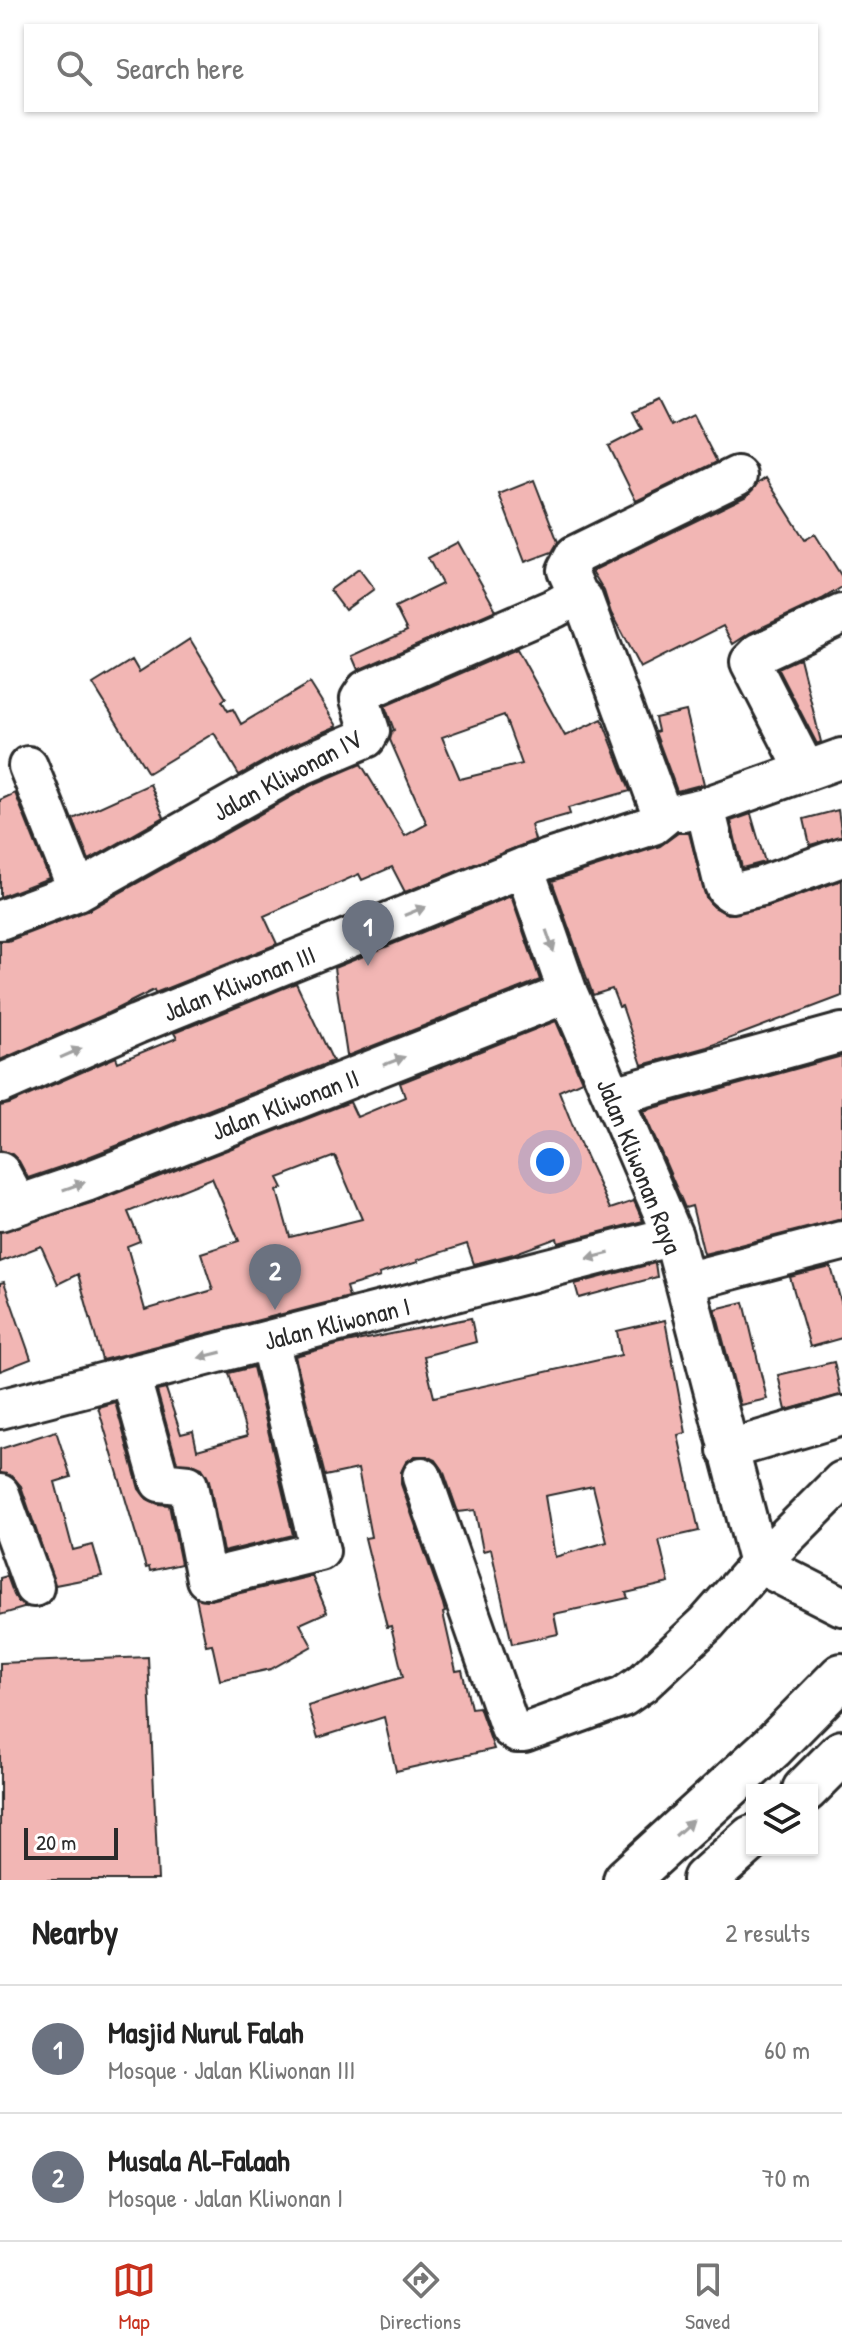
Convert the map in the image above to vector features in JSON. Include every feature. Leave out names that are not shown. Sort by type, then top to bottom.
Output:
[{"type":"highway","points":[[626,1880],[772,1747],[842,1676]]},
{"type":"highway","points":[[811,1784],[842,1753]]},
{"type":"highway","points":[[705,1880],[746,1843]]},
{"type":"street","points":[[664,816],[584,603],[567,570],[575,555],[737,476]]},
{"type":"street","name":"Jalan Kliwonan IV","points":[[0,920],[78,891],[302,765],[366,738],[370,731],[360,699],[366,690],[555,608],[578,595]]},
{"type":"street","points":[[806,771],[750,662],[759,653],[842,614]]},
{"type":"street","name":"Jalan Kliwonan III","points":[[0,1084],[137,1024],[524,867],[653,825],[664,816],[705,807],[842,758]]},
{"type":"street","points":[[28,766],[78,891]]},
{"type":"street","points":[[705,807],[723,882],[732,893],[762,886],[842,857]]},
{"type":"street","name":"Jalan Kliwonan Raya","points":[[524,867],[568,993],[673,1236],[727,1450],[772,1570]]},
{"type":"street","name":"Jalan Kliwonan II","points":[[9,1208],[100,1177],[568,993]]},
{"type":"street","points":[[613,1096],[842,1033]]},
{"type":"street","points":[[0,1172],[9,1208]]},
{"type":"street","name":"Jalan Kliwonan I","points":[[0,1409],[673,1236]]},
{"type":"street","points":[[685,1282],[842,1241]]},
{"type":"street","points":[[130,1375],[160,1482],[188,1485],[206,1579],[320,1551],[269,1340]]},
{"type":"street","points":[[727,1450],[839,1427]]},
{"type":"street","points":[[422,1477],[510,1728],[517,1733],[623,1697],[643,1683],[707,1623],[772,1570],[842,1481]]},
{"type":"street","points":[[0,1494],[34,1587]]},
{"type":"street","points":[[772,1570],[842,1606]]},
{"type":"building","points":[[658,400],[671,426],[693,415],[717,462],[636,501],[609,446],[642,429],[633,412]]},
{"type":"building","points":[[766,478],[805,540],[815,534],[842,577],[842,587],[733,644],[723,626],[640,668],[592,571],[747,496]]},
{"type":"building","points":[[534,480],[558,542],[552,552],[525,562],[499,494]]},
{"type":"building","points":[[458,542],[496,610],[358,670],[352,656],[407,631],[395,607],[442,584],[428,558]]},
{"type":"building","points":[[359,569],[374,589],[345,610],[330,590]]},
{"type":"building","points":[[190,639],[226,698],[222,701],[228,711],[233,709],[241,724],[310,683],[337,726],[291,746],[239,775],[214,733],[148,773],[93,684],[132,660],[139,672]]},
{"type":"building","points":[[517,649],[565,736],[602,719],[630,791],[568,808],[570,814],[531,825],[535,840],[405,892],[392,867],[362,880],[359,874],[264,916],[277,944],[155,993],[154,990],[0,1060],[0,941],[8,941],[89,910],[312,785],[361,764],[405,836],[427,824],[390,740],[394,730],[385,706]],"holes":[[[504,715],[522,764],[460,779],[442,737]]]},
{"type":"building","points":[[800,658],[821,742],[817,744],[778,668]]},
{"type":"building","points":[[686,711],[704,784],[677,791],[655,732],[658,731],[655,718]]},
{"type":"building","points":[[150,784],[164,817],[89,860],[73,819]]},
{"type":"building","points":[[15,793],[49,878],[0,897],[0,800]]},
{"type":"building","points":[[838,810],[842,836],[810,845],[804,819]]},
{"type":"building","points":[[751,814],[765,862],[742,868],[731,821]]},
{"type":"building","points":[[678,833],[689,833],[706,898],[727,914],[767,907],[842,880],[842,996],[707,1047],[642,1065],[622,1006],[619,1007],[612,989],[593,995],[552,881],[660,846]]},
{"type":"building","points":[[511,896],[540,980],[347,1056],[334,968]]},
{"type":"building","points":[[296,983],[333,1061],[28,1178],[12,1154],[0,1150],[0,1106],[116,1057],[118,1062],[177,1038],[174,1033]]},
{"type":"building","points":[[556,1021],[582,1081],[559,1091],[578,1139],[610,1209],[634,1201],[643,1221],[558,1243],[557,1238],[474,1264],[467,1244],[346,1287],[349,1297],[102,1360],[78,1274],[58,1284],[41,1246],[0,1262],[0,1232],[94,1202],[350,1102],[357,1117],[405,1097],[400,1083]],"holes":[[[335,1156],[362,1219],[290,1237],[277,1191],[283,1188],[278,1178]],[[212,1178],[239,1241],[201,1253],[213,1290],[145,1310],[127,1246],[140,1241],[128,1212]]]},
{"type":"building","points":[[842,1056],[842,1219],[704,1254],[692,1206],[685,1208],[643,1111]]},
{"type":"building","points":[[655,1263],[657,1277],[579,1298],[575,1284]]},
{"type":"building","points":[[831,1267],[842,1305],[842,1338],[810,1347],[790,1277]]},
{"type":"building","points":[[4,1282],[31,1359],[0,1371],[0,1283]]},
{"type":"building","points":[[744,1302],[767,1399],[740,1405],[715,1309]]},
{"type":"building","points":[[471,1318],[476,1342],[424,1356],[434,1397],[621,1355],[617,1331],[665,1320],[686,1433],[678,1435],[699,1531],[659,1540],[669,1583],[626,1593],[628,1598],[554,1614],[558,1634],[512,1644],[491,1549],[483,1551],[475,1510],[458,1512],[443,1470],[436,1460],[415,1456],[406,1462],[401,1472],[401,1484],[443,1604],[456,1671],[462,1670],[471,1708],[479,1707],[494,1749],[396,1771],[384,1717],[318,1738],[308,1706],[403,1677],[365,1538],[371,1537],[358,1469],[325,1476],[295,1356]],"holes":[[[593,1486],[607,1542],[555,1557],[545,1496]]]},
{"type":"building","points":[[834,1362],[841,1395],[786,1410],[778,1375]]},
{"type":"building","points":[[253,1367],[293,1535],[223,1552],[209,1480],[202,1468],[177,1462],[157,1391],[166,1389],[181,1434],[193,1431],[197,1450],[247,1436],[229,1373]]},
{"type":"building","points":[[115,1402],[139,1489],[147,1499],[169,1505],[181,1564],[150,1571],[149,1567],[146,1568],[98,1407]]},
{"type":"building","points":[[56,1431],[71,1477],[55,1482],[73,1550],[93,1545],[102,1576],[55,1585],[21,1486],[13,1477],[0,1473],[0,1449]]},
{"type":"building","points":[[7,1576],[19,1603],[27,1607],[0,1615],[0,1578]]},
{"type":"building","points":[[312,1576],[327,1612],[300,1624],[312,1646],[271,1669],[220,1680],[212,1644],[206,1645],[196,1598],[211,1600]]},
{"type":"building","points":[[148,1657],[158,1880],[0,1880],[0,1663]]},
{"type":"place","name":"Masjid Nurul Falah","points":[[368,966]]},
{"type":"place","name":"Musala Al-Falaah","points":[[275,1310]]}]
